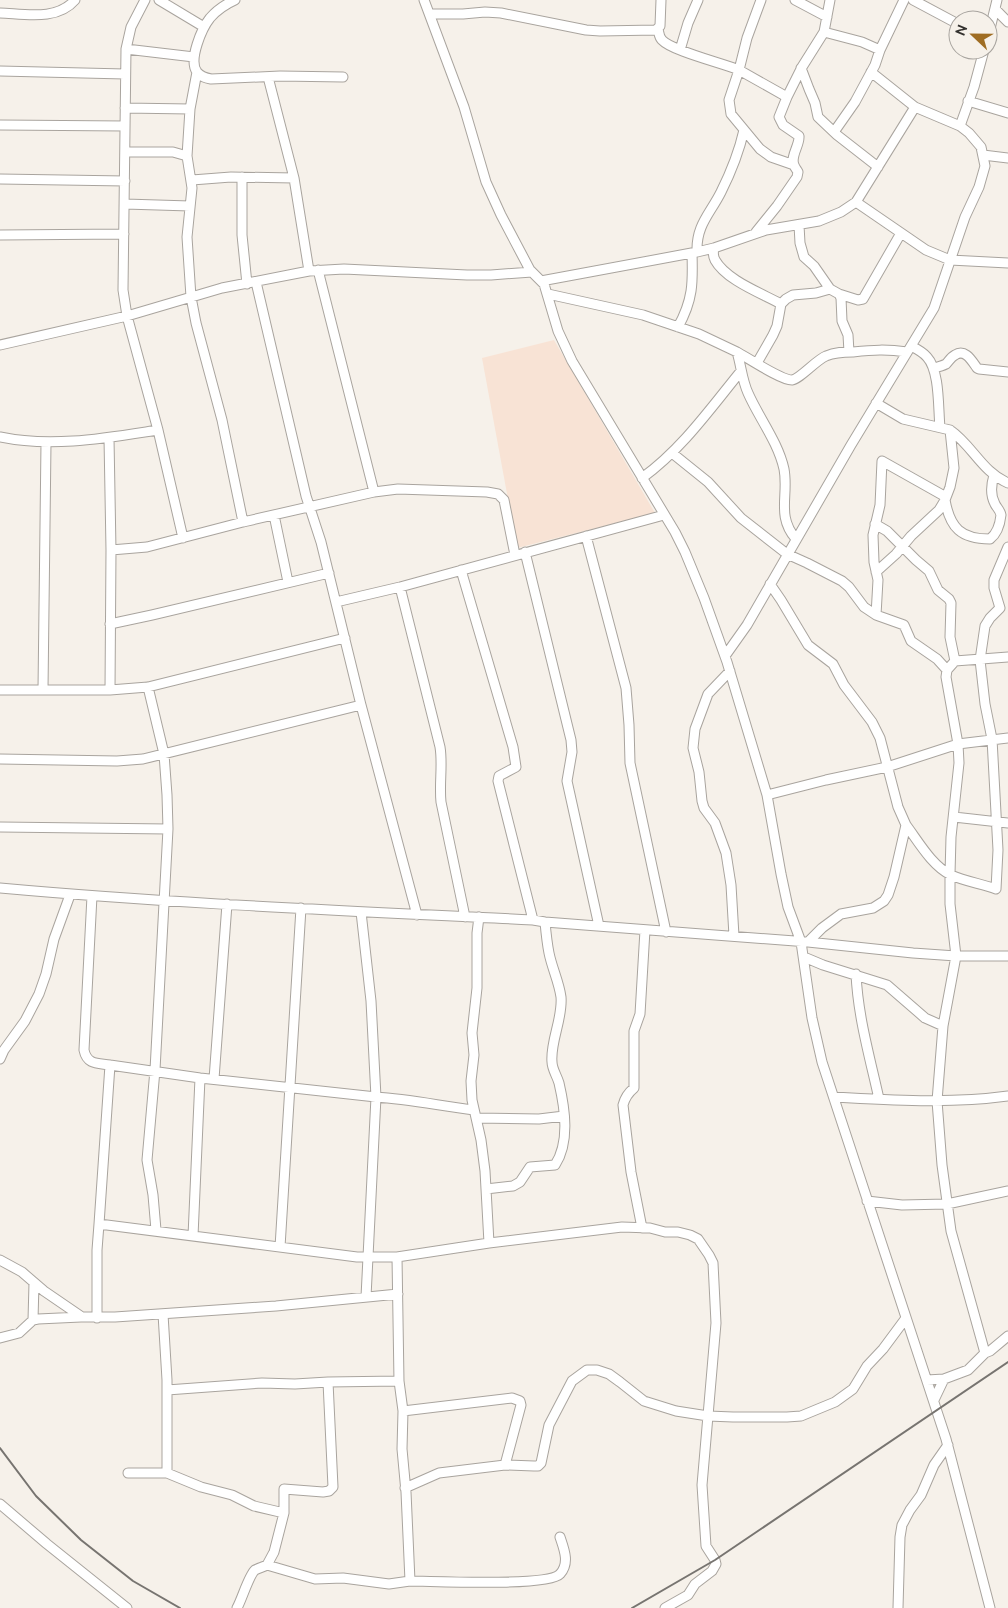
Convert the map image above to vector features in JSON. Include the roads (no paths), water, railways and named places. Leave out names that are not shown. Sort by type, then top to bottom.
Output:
[{"type":"street","points":[[0,13],[52,14],[66,9],[75,0]]},
{"type":"street","points":[[145,0],[131,27],[126,49],[124,290],[127,316],[158,430],[183,538]]},
{"type":"street","points":[[159,0],[204,26]]},
{"type":"street","points":[[424,0],[464,107],[486,182],[532,272],[541,281],[548,294],[558,331],[572,361],[685,552],[725,656],[767,795],[788,907],[805,942],[804,957],[814,1027],[822,1062],[948,1445],[990,1608]]},
{"type":"street","points":[[661,0],[661,23],[658,29],[662,40],[680,50],[739,70],[786,97]]},
{"type":"street","points":[[680,50],[688,23],[698,0]]},
{"type":"street","points":[[761,0],[747,38],[730,96],[729,106],[731,114],[760,149],[771,156],[794,165]]},
{"type":"street","points":[[794,0],[827,17]]},
{"type":"street","points":[[834,132],[871,72],[904,0]]},
{"type":"street","points":[[913,0],[948,19]]},
{"type":"street","points":[[229,1],[204,26],[194,57],[194,66],[202,76],[211,79],[343,77]]},
{"type":"street","points":[[756,232],[797,177],[798,172],[793,158],[800,140],[799,136],[783,125],[780,117],[786,97],[801,68],[824,32],[832,1]]},
{"type":"street","points":[[996,4],[1008,22]]},
{"type":"street","points":[[430,14],[493,12],[586,30],[644,31],[658,29]]},
{"type":"street","points":[[824,32],[862,42],[880,50]]},
{"type":"street","points":[[126,49],[194,57]]},
{"type":"street","points":[[960,126],[981,60]]},
{"type":"street","points":[[801,68],[806,77],[808,90],[815,103],[818,117],[878,168]]},
{"type":"street","points":[[0,71],[125,74]]},
{"type":"street","points":[[197,72],[190,109],[187,156],[192,180],[187,237],[191,298],[229,452],[243,522]]},
{"type":"street","points":[[725,656],[747,625],[876,403],[934,308],[965,217],[985,166],[981,147],[969,133],[960,126],[915,107],[871,72]]},
{"type":"street","points":[[268,77],[294,178],[314,271],[374,492]]},
{"type":"street","points":[[968,101],[1008,113]]},
{"type":"street","points":[[541,281],[714,248],[756,232],[799,226],[820,221],[841,212],[856,202],[915,107]]},
{"type":"street","points":[[125,108],[190,109]]},
{"type":"street","points":[[0,126],[125,126]]},
{"type":"street","points":[[678,327],[688,306],[691,294],[696,239],[729,176],[744,130]]},
{"type":"street","points":[[125,152],[173,152],[187,156]]},
{"type":"street","points":[[983,155],[1008,158]]},
{"type":"street","points":[[192,180],[242,177],[294,178]]},
{"type":"street","points":[[242,177],[242,235],[251,283],[309,506],[321,542],[361,705],[417,915]]},
{"type":"street","points":[[0,179],[124,181]]},
{"type":"street","points":[[856,202],[926,250],[950,260],[1008,263]]},
{"type":"street","points":[[125,204],[190,206]]},
{"type":"street","points":[[799,226],[800,243],[804,257],[814,266],[830,289],[858,300],[863,299],[902,233]]},
{"type":"street","points":[[0,235],[124,234]]},
{"type":"street","points":[[714,248],[713,257],[728,273],[781,304]]},
{"type":"street","points":[[0,345],[127,316],[222,288],[314,271],[344,269],[467,275],[532,272]]},
{"type":"street","points":[[757,363],[777,326],[781,304],[793,295],[816,293],[830,289]]},
{"type":"street","points":[[548,294],[643,315],[699,334],[792,380],[801,376],[814,363],[838,352],[909,349],[921,351],[929,358],[934,368],[940,427]]},
{"type":"street","points":[[839,294],[841,298],[842,321],[848,335],[849,352]]},
{"type":"street","points":[[737,352],[747,390],[782,458],[785,482],[784,514],[790,532],[796,539]]},
{"type":"street","points":[[934,368],[944,366],[953,355],[958,353],[969,356],[977,368],[1008,372]]},
{"type":"street","points":[[642,478],[692,433],[742,371]]},
{"type":"street","points":[[876,403],[903,419],[950,430],[961,438],[978,461],[994,475],[1008,483]]},
{"type":"street","points":[[0,437],[46,443],[109,438],[158,430]]},
{"type":"street","points":[[876,572],[939,510],[946,499],[954,468],[950,430]]},
{"type":"street","points":[[109,438],[111,550],[110,690]]},
{"type":"street","points":[[43,690],[46,443]]},
{"type":"street","points":[[672,453],[708,482],[741,518],[787,554],[807,562],[842,581],[864,607],[876,615],[904,625],[911,641],[937,659],[947,670]]},
{"type":"street","points":[[876,615],[878,588],[873,535],[881,500],[882,461],[946,499]]},
{"type":"street","points":[[946,499],[948,514],[959,531],[965,536],[990,539],[998,528],[1002,515],[992,496],[991,488],[994,475]]},
{"type":"street","points":[[111,550],[147,547],[309,506],[374,492],[398,489],[498,494],[504,500],[516,555]]},
{"type":"street","points":[[274,515],[288,582]]},
{"type":"street","points":[[336,602],[400,587],[664,515]]},
{"type":"street","points":[[875,524],[887,531],[929,571],[938,590],[949,599],[951,604],[950,637],[955,661]]},
{"type":"street","points":[[586,536],[626,688],[630,763],[666,932]]},
{"type":"street","points":[[770,584],[808,645],[833,664],[844,685],[872,722],[880,738],[898,807],[906,825],[924,850],[950,874],[996,890],[998,850],[992,739],[980,660],[985,626],[1000,608],[994,588],[994,580],[1008,547]]},
{"type":"street","points":[[525,552],[571,740],[572,752],[567,781],[599,926]]},
{"type":"street","points":[[461,570],[514,748],[516,767],[499,776],[498,781],[533,920]]},
{"type":"street","points":[[110,624],[329,573]]},
{"type":"street","points":[[400,587],[440,747],[442,763],[441,802],[465,917]]},
{"type":"street","points":[[0,690],[110,690],[148,686],[344,638]]},
{"type":"street","points":[[985,1353],[951,1231],[942,1165],[937,1101],[943,1026],[956,956],[950,904],[950,874],[951,836],[959,763],[958,744],[946,677],[947,670],[955,661],[1008,657]]},
{"type":"street","points":[[730,671],[708,694],[695,729],[693,748],[699,772],[704,808],[715,823],[726,853],[731,885],[734,936]]},
{"type":"street","points":[[148,686],[164,754],[168,829],[153,1108],[147,1160],[156,1230]]},
{"type":"street","points":[[0,759],[128,761],[164,754],[361,705]]},
{"type":"street","points":[[767,795],[887,767],[958,744],[1008,738]]},
{"type":"street","points":[[954,817],[1008,823]]},
{"type":"street","points":[[805,942],[841,914],[873,908],[884,901],[894,878],[906,825]]},
{"type":"street","points":[[0,827],[168,829]]},
{"type":"street","points":[[0,888],[70,895],[533,920],[956,956],[1008,956]]},
{"type":"street","points":[[0,1059],[4,1050],[26,1021],[39,994],[54,939],[70,895]]},
{"type":"street","points":[[92,896],[84,1050],[86,1058],[91,1061],[200,1078],[402,1099],[475,1114],[539,1119],[564,1116]]},
{"type":"street","points":[[214,1079],[227,904]]},
{"type":"street","points":[[280,1247],[301,908]]},
{"type":"street","points":[[361,912],[371,1001],[376,1097],[366,1297]]},
{"type":"street","points":[[479,917],[477,933],[477,988],[472,1033],[474,1055],[470,1081],[472,1100],[481,1140],[489,1242]]},
{"type":"street","points":[[486,1188],[513,1186],[520,1182],[530,1167],[555,1165],[559,1159],[565,1136],[559,1086],[552,1064],[561,998],[549,952],[545,922]]},
{"type":"street","points":[[642,1228],[631,1172],[623,1106],[624,1099],[634,1088],[634,1031],[640,1014],[645,930]]},
{"type":"street","points":[[804,957],[823,965],[887,985],[925,1018],[943,1026]]},
{"type":"street","points":[[856,974],[861,1016],[879,1099]]},
{"type":"street","points":[[97,1318],[97,1250],[110,1065]]},
{"type":"street","points":[[193,1236],[200,1078]]},
{"type":"street","points":[[834,1097],[937,1101],[1008,1096]]},
{"type":"street","points":[[867,1201],[902,1204],[947,1204],[1008,1191]]},
{"type":"street","points":[[99,1224],[369,1258],[397,1257],[489,1242],[622,1226],[678,1232],[698,1239],[703,1244],[713,1263],[716,1323],[702,1485],[706,1546],[716,1562],[716,1567],[700,1578],[688,1595],[665,1608]]},
{"type":"street","points":[[397,1257],[399,1381],[403,1411],[402,1449],[410,1581]]},
{"type":"street","points":[[0,1260],[22,1272],[82,1317]]},
{"type":"street","points":[[33,1320],[34,1282]]},
{"type":"street","points":[[0,1338],[19,1333],[33,1320],[42,1318],[97,1318],[163,1314],[276,1306],[398,1294]]},
{"type":"street","points":[[163,1314],[167,1390],[167,1473]]},
{"type":"street","points":[[405,1488],[439,1473],[505,1465],[538,1466],[541,1463],[549,1424],[572,1381],[587,1370],[597,1370],[609,1374],[644,1402],[676,1411],[708,1416],[801,1416],[835,1402],[854,1389],[867,1366],[883,1349],[906,1318]]},
{"type":"street","points":[[927,1380],[944,1379],[968,1370],[985,1353],[1008,1336]]},
{"type":"street","points":[[934,1400],[944,1379]]},
{"type":"street","points":[[167,1390],[262,1383],[399,1381]]},
{"type":"street","points":[[267,1565],[274,1552],[284,1513],[284,1489],[323,1492],[329,1491],[333,1487],[328,1382]]},
{"type":"street","points":[[403,1411],[512,1398],[520,1401],[521,1405],[505,1465]]},
{"type":"street","points":[[898,1608],[902,1525],[921,1495],[934,1465],[948,1445]]},
{"type":"street","points":[[128,1473],[167,1473],[201,1487],[232,1495],[254,1506],[284,1513]]},
{"type":"street","points":[[0,1504],[46,1544],[127,1608]]},
{"type":"street","points":[[237,1608],[253,1572],[267,1565],[315,1579],[344,1578],[389,1584],[410,1581],[518,1582],[553,1579],[562,1572],[566,1560],[560,1537]]},
{"type":"railway","points":[[632,1608],[715,1560],[1008,1362]]},
{"type":"railway","points":[[0,1448],[36,1496],[81,1540],[133,1581],[180,1608]]}]
